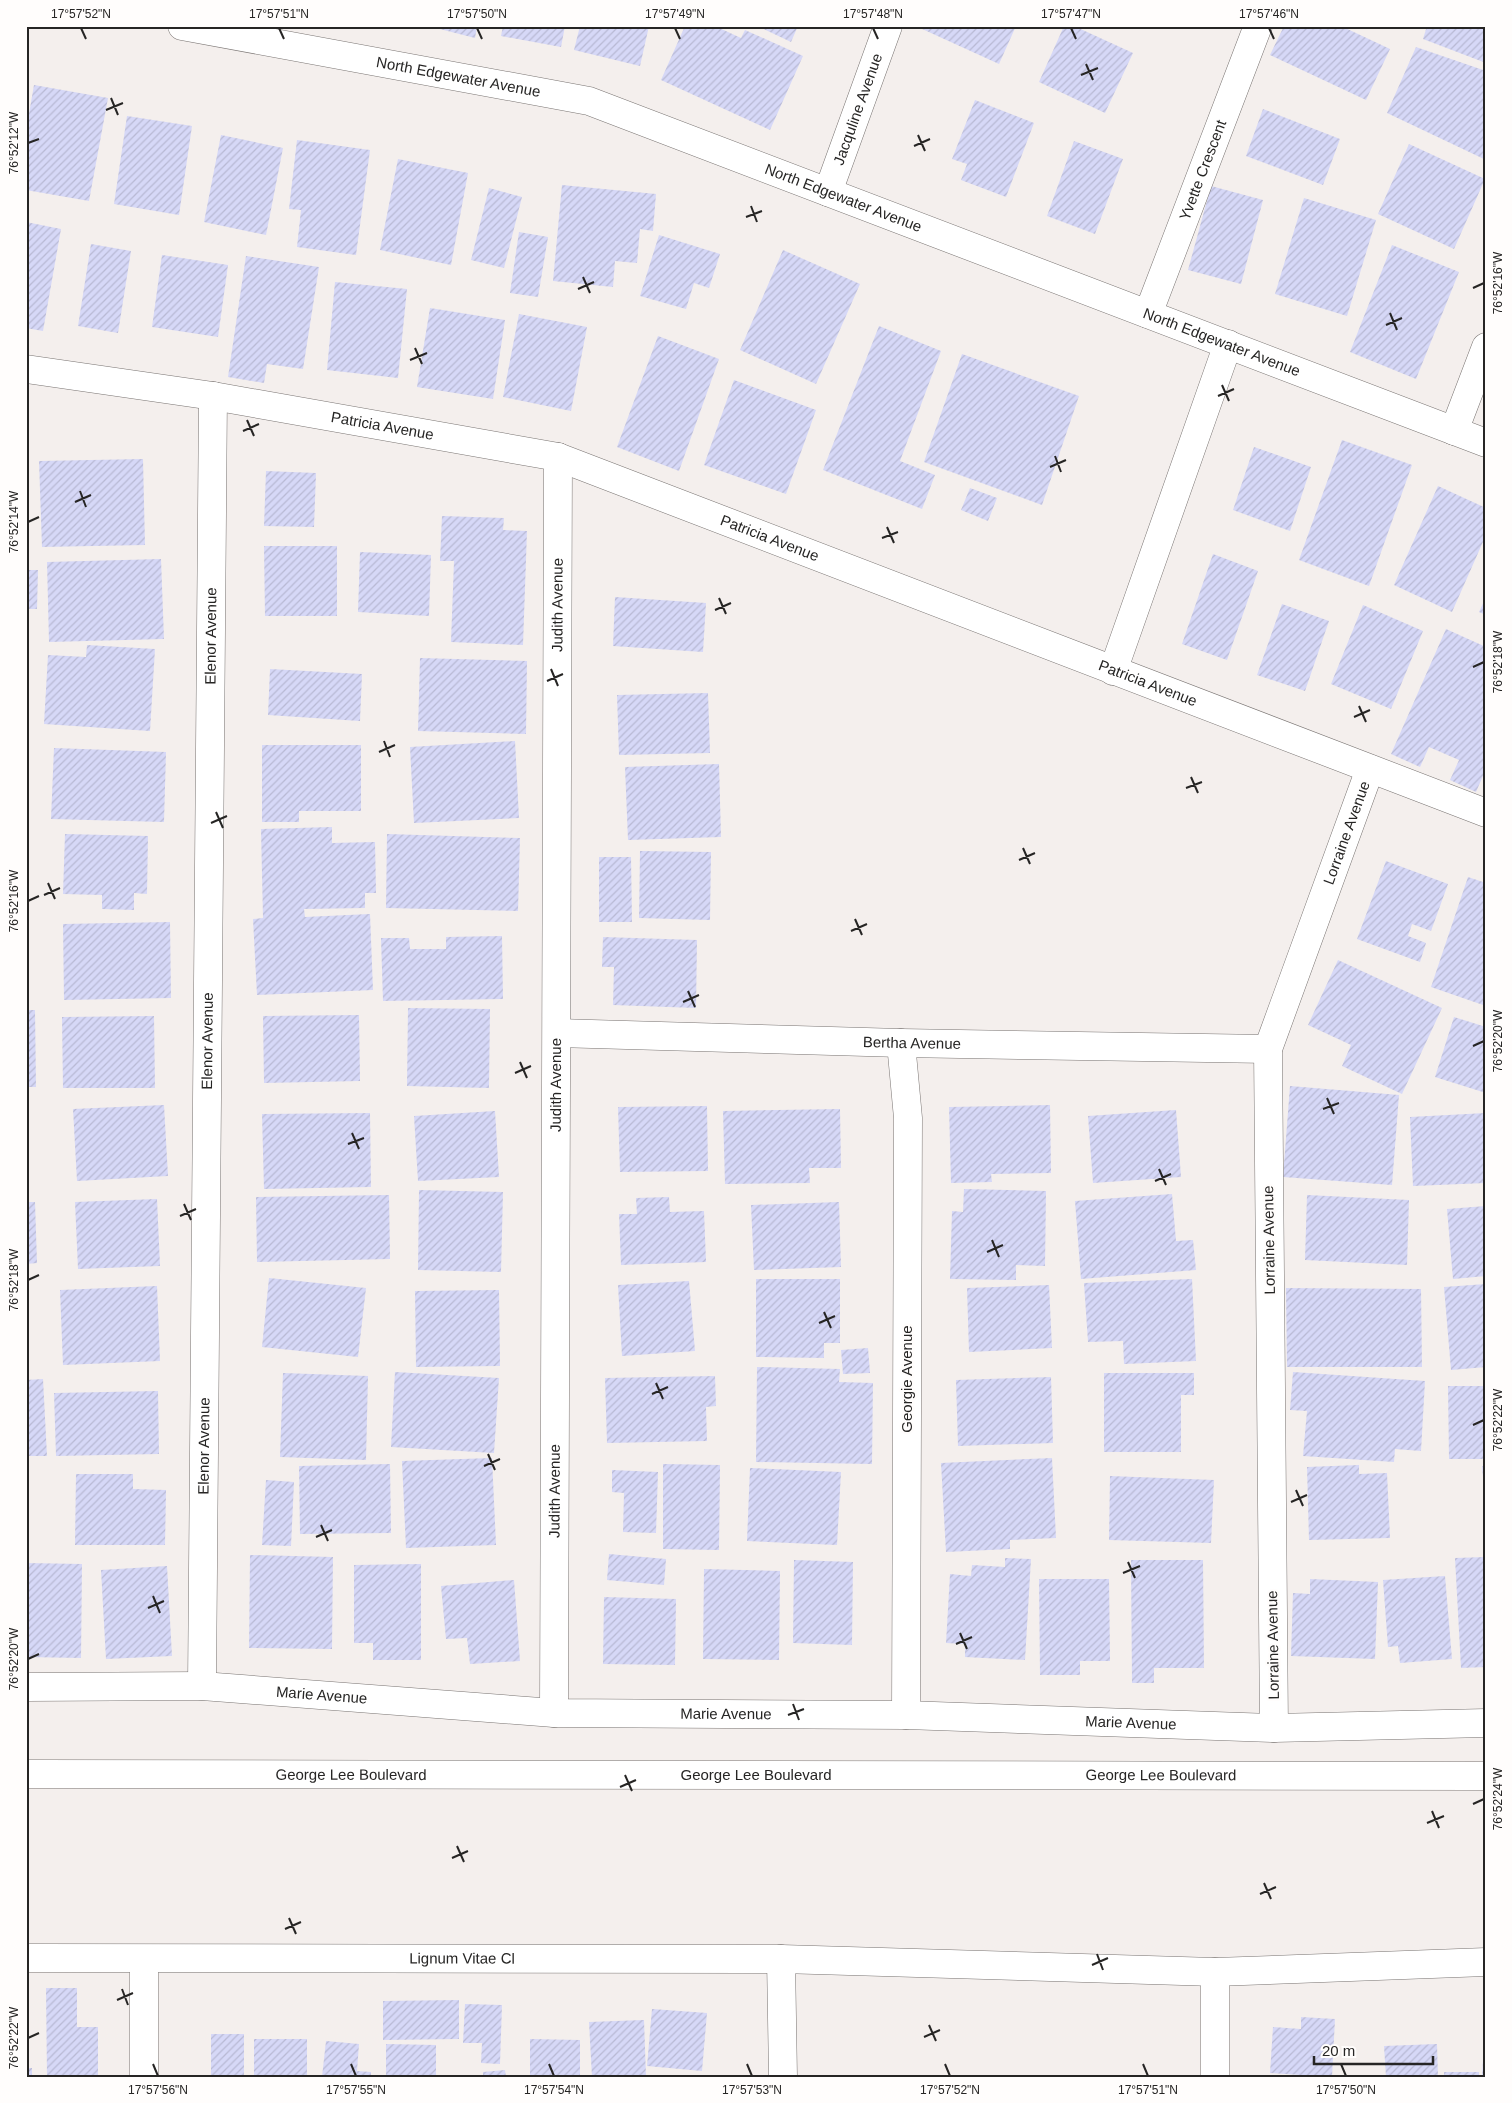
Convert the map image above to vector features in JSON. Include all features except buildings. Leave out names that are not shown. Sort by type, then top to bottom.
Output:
[{"type":"street","name":"North Edgewater Avenue","points":[[182,26],[588,101],[1486,443]]},
{"type":"street","name":"Jacquline Avenue","points":[[828,192],[888,26]]},
{"type":"street","name":"Yvette Crescent","points":[[1148,314],[1258,26]]},
{"type":"street","points":[[1112,670],[1228,344]]},
{"type":"street","points":[[1454,431],[1486,347]]},
{"type":"street","name":"Patricia Avenue","points":[[26,368],[213,396],[558,457],[1486,813]]},
{"type":"street","name":"Elenor Avenue","points":[[202,1686],[213,396]]},
{"type":"street","name":"Judith Avenue","points":[[554,1713],[558,457]]},
{"type":"street","name":"Lorraine Avenue","points":[[1274,1728],[1268,1050],[1370,769]]},
{"type":"street","name":"Bertha Avenue","points":[[557,1033],[901,1044],[1268,1050]]},
{"type":"street","name":"Georgie Avenue","points":[[901,1044],[908,1118],[906,1715]]},
{"type":"street","name":"Marie Avenue","points":[[26,1687],[202,1686],[554,1713],[906,1715],[1274,1728],[1486,1723]]},
{"type":"street","name":"George Lee Boulevard","points":[[26,1774],[1486,1776]]},
{"type":"street","name":"Lignum Vitae Cl","points":[[26,1958],[781,1959],[1215,1972],[1486,1962]]},
{"type":"street","points":[[144,1959],[144,2077]]},
{"type":"street","points":[[781,1959],[783,2077]]},
{"type":"street","points":[[1215,1972],[1215,2077]]}]
